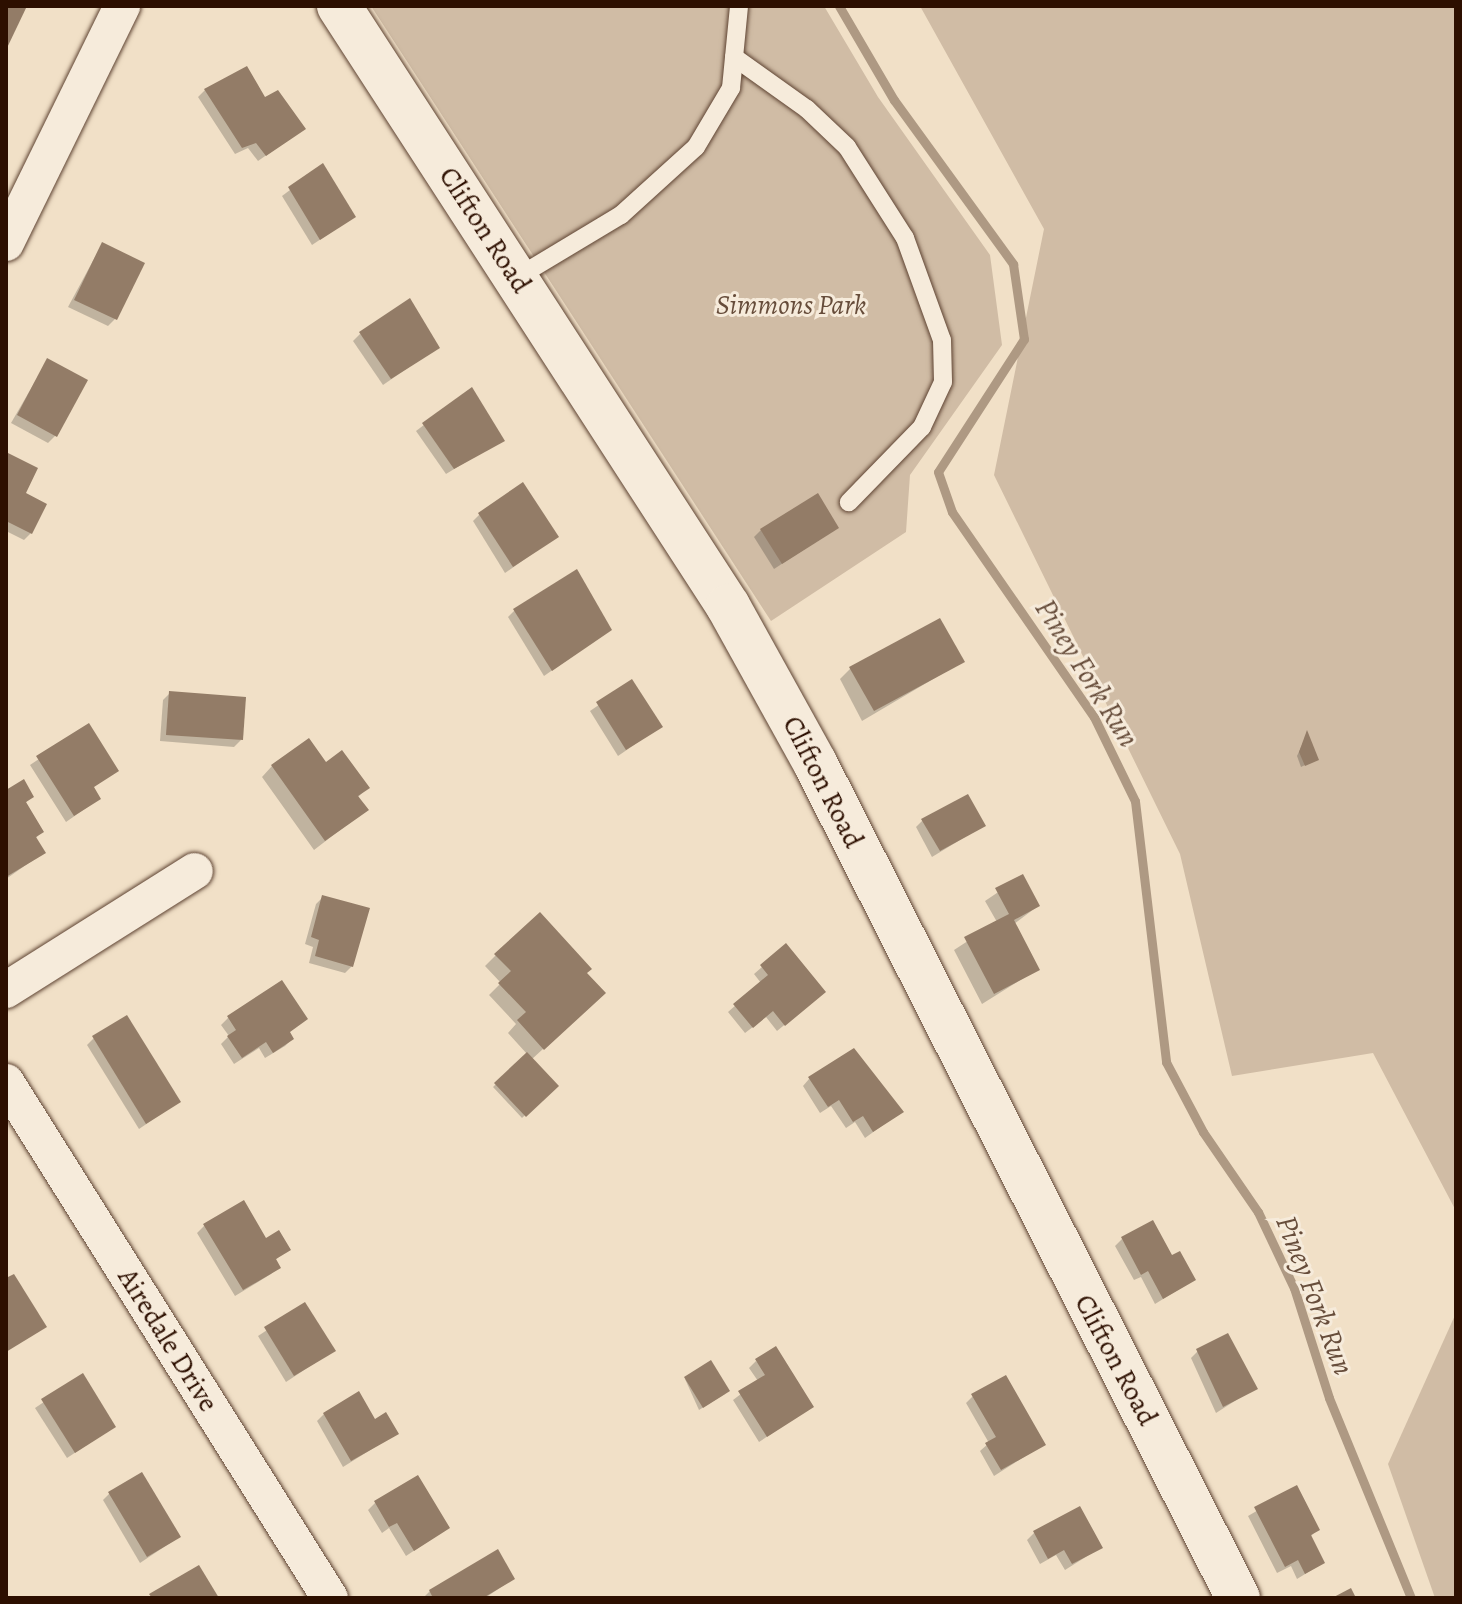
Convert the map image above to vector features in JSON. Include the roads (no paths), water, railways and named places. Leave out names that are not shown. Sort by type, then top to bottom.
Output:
[{"type":"main road","name":"Clifton Road","points":[[339,6],[682,531],[776,691],[1238,1598]]},
{"type":"street","points":[[6,243],[16,195],[122,6]]},
{"type":"street","points":[[6,990],[195,871]]},
{"type":"street","name":"Airedale Drive","points":[[6,1082],[330,1598]]},
{"type":"lane","points":[[516,278],[621,215],[696,147],[731,88],[739,6]]},
{"type":"lane","points":[[734,57],[807,109],[847,147],[905,238],[942,340],[943,382],[922,427],[849,502]]},
{"type":"waterway","name":"Piney Fork Run","points":[[839,6],[894,100],[1013,264],[1024,339],[938,472],[952,512],[1094,717],[1135,801],[1166,1062],[1203,1132],[1258,1212],[1294,1288],[1329,1398],[1411,1598]]},
{"type":"park label","name":"Simmons Park","points":[[791,305]]}]
